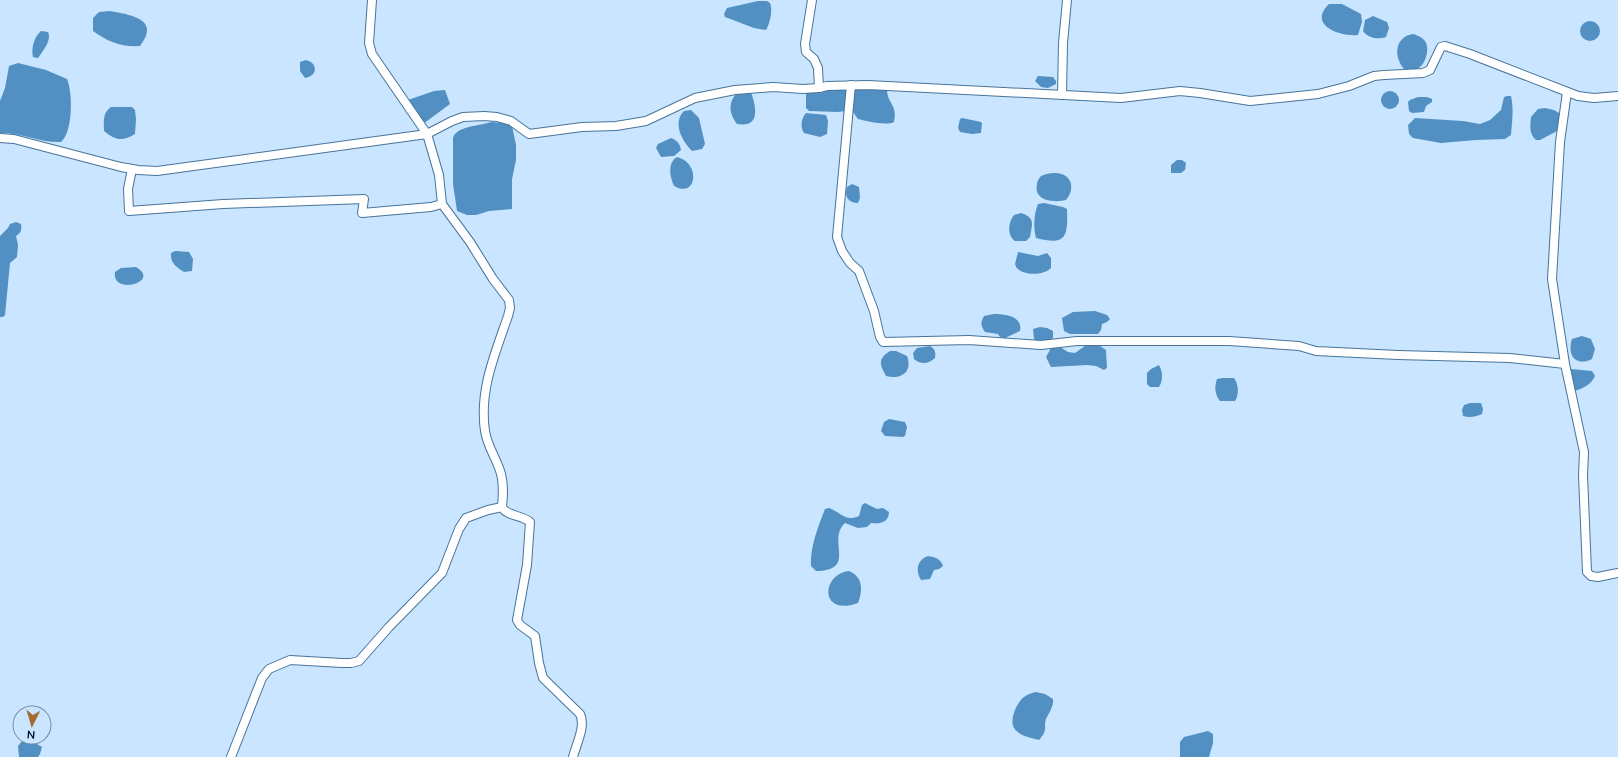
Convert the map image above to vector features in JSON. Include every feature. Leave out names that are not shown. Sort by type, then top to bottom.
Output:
[{"type":"street","points":[[372,0],[369,43],[372,54],[427,134],[439,175],[442,204],[470,242],[509,300],[510,308],[508,316],[489,370],[484,409],[485,432],[501,474],[503,487],[502,507],[506,513],[526,519],[530,522],[527,565],[518,620],[520,625],[535,636],[543,678],[580,714],[582,718],[580,734],[573,757]]},
{"type":"street","points":[[812,0],[805,44],[806,52],[814,60],[818,68],[819,88]]},
{"type":"street","points":[[1062,95],[1063,43],[1067,0]]},
{"type":"street","points":[[0,138],[14,138],[132,169],[157,171],[427,134],[463,117],[497,117],[511,121],[529,134],[582,127],[616,126],[652,119],[695,98],[735,90],[773,87],[819,88],[827,86],[851,85],[1121,98],[1180,91],[1250,101],[1308,96],[1350,86],[1374,76],[1423,73],[1430,70],[1440,47],[1445,46],[1470,54],[1578,96],[1594,98],[1618,96]]},
{"type":"street","points":[[851,85],[839,200],[837,237],[842,251],[850,263],[859,271],[874,311],[880,337],[883,342],[969,340],[1041,345],[1077,341],[1229,341],[1299,346],[1316,352],[1398,356],[1510,358],[1565,364]]},
{"type":"street","points":[[1567,92],[1560,142],[1552,279],[1565,364],[1584,452],[1587,572],[1591,576],[1598,577],[1618,573]]},
{"type":"street","points":[[132,169],[128,190],[129,211],[223,204],[364,199],[362,213],[431,207],[442,204]]},
{"type":"street","points":[[232,757],[262,678],[269,670],[290,660],[351,663],[359,660],[442,573],[459,529],[466,518],[488,510],[502,507]]},
{"type":"water","points":[[758,1],[767,1],[771,6],[771,16],[766,30],[754,28],[725,17],[724,14],[727,8]]},
{"type":"water","points":[[1329,4],[1342,4],[1361,14],[1362,22],[1358,35],[1335,32],[1324,24],[1322,18],[1323,11]]},
{"type":"water","points":[[110,11],[126,14],[141,20],[145,24],[147,30],[146,37],[140,46],[121,45],[104,38],[93,31],[93,18],[99,12]]},
{"type":"water","points":[[1373,16],[1387,22],[1389,28],[1386,37],[1373,38],[1363,31],[1365,20]]},
{"type":"water","points":[[1586,21],[1594,21],[1600,27],[1600,35],[1594,41],[1586,41],[1580,35],[1580,27]]},
{"type":"water","points":[[41,31],[48,32],[48,42],[38,58],[33,57],[32,50],[34,43]]},
{"type":"water","points":[[1414,34],[1425,41],[1427,52],[1425,60],[1417,69],[1404,69],[1398,58],[1398,47],[1403,38]]},
{"type":"water","points":[[306,60],[313,64],[315,69],[312,75],[305,78],[300,71],[300,62]]},
{"type":"water","points":[[18,63],[46,70],[67,79],[70,93],[71,112],[68,130],[61,142],[46,141],[15,134],[0,133],[0,101],[5,88],[9,66]]},
{"type":"water","points":[[1038,76],[1053,77],[1056,84],[1048,88],[1041,87],[1035,81]]},
{"type":"water","points":[[847,88],[845,111],[809,111],[806,108],[806,92]]},
{"type":"water","points":[[854,89],[887,89],[887,94],[895,111],[894,122],[881,123],[858,119],[853,112]]},
{"type":"water","points":[[445,90],[450,104],[423,124],[408,100],[434,91]]},
{"type":"water","points":[[1390,91],[1396,94],[1399,100],[1396,106],[1390,109],[1384,106],[1381,100],[1384,94]]},
{"type":"water","points":[[751,92],[755,110],[753,120],[750,123],[737,124],[730,109],[733,97],[736,94]]},
{"type":"water","points":[[1511,96],[1512,116],[1511,135],[1505,139],[1441,143],[1413,138],[1409,134],[1408,125],[1415,118],[1463,121],[1480,124],[1490,120],[1501,110],[1504,97]]},
{"type":"water","points":[[1418,97],[1427,97],[1432,99],[1432,102],[1426,106],[1424,112],[1412,113],[1409,111],[1408,102]]},
{"type":"water","points":[[111,107],[132,107],[135,110],[135,134],[130,137],[119,139],[104,131],[105,115]]},
{"type":"water","points":[[1545,108],[1559,113],[1561,120],[1559,130],[1540,140],[1536,140],[1531,132],[1531,117],[1538,109]]},
{"type":"water","points":[[691,110],[699,118],[705,144],[702,149],[692,151],[682,137],[679,126],[680,116],[684,111]]},
{"type":"water","points":[[806,113],[826,115],[828,121],[827,134],[820,137],[804,133],[802,123]]},
{"type":"water","points":[[962,118],[981,122],[981,133],[972,134],[960,132],[958,128],[960,119]]},
{"type":"water","points":[[491,122],[503,123],[512,126],[516,145],[516,160],[512,179],[512,209],[467,215],[457,211],[453,184],[453,138],[455,134],[463,129]]},
{"type":"water","points":[[671,138],[678,142],[681,150],[674,156],[661,157],[656,148],[658,144]]},
{"type":"water","points":[[677,157],[685,161],[693,172],[693,179],[688,188],[682,189],[674,186],[670,170],[672,163]]},
{"type":"water","points":[[1177,160],[1182,160],[1186,163],[1185,170],[1181,173],[1171,173],[1171,165]]},
{"type":"water","points":[[1054,173],[1064,175],[1070,181],[1071,190],[1066,200],[1050,201],[1038,194],[1037,183],[1041,176]]},
{"type":"water","points":[[852,184],[859,187],[860,198],[858,203],[849,200],[846,193],[847,187]]},
{"type":"water","points":[[1044,203],[1067,209],[1066,233],[1059,240],[1054,241],[1036,238],[1034,221],[1036,212],[1038,204]]},
{"type":"water","points":[[1021,213],[1031,219],[1032,225],[1030,237],[1026,241],[1015,241],[1012,239],[1009,229],[1010,221],[1014,215]]},
{"type":"water","points":[[16,222],[21,224],[21,231],[16,236],[18,245],[17,257],[10,263],[5,315],[0,317],[0,236],[10,224]]},
{"type":"water","points":[[175,251],[189,252],[193,259],[192,271],[184,272],[174,264],[171,259],[171,253]]},
{"type":"water","points":[[1018,252],[1038,256],[1047,253],[1051,258],[1051,268],[1044,272],[1035,274],[1025,273],[1017,268],[1015,264]]},
{"type":"water","points":[[136,267],[142,273],[143,277],[140,282],[127,285],[120,283],[116,279],[115,272],[121,268]]},
{"type":"water","points":[[1095,311],[1107,315],[1110,319],[1102,324],[1101,330],[1098,334],[1070,334],[1064,331],[1062,318],[1073,312]]},
{"type":"water","points":[[994,314],[1008,315],[1016,319],[1019,322],[1020,331],[1005,338],[1000,337],[998,334],[985,332],[982,324],[984,316]]},
{"type":"water","points":[[1040,327],[1053,331],[1053,338],[1049,342],[1037,342],[1034,339],[1033,329]]},
{"type":"water","points":[[1582,336],[1591,339],[1595,349],[1592,359],[1581,362],[1574,358],[1571,345],[1572,339]]},
{"type":"water","points":[[1089,343],[1097,344],[1106,350],[1107,368],[1104,370],[1096,366],[1087,365],[1051,367],[1046,357],[1051,348],[1060,347],[1068,352],[1075,353]]},
{"type":"water","points":[[930,346],[935,351],[935,358],[930,362],[924,363],[914,359],[913,353],[917,348]]},
{"type":"water","points":[[890,351],[896,351],[907,356],[907,370],[901,376],[886,376],[882,369],[881,360]]},
{"type":"water","points":[[1159,365],[1162,373],[1160,385],[1159,387],[1150,387],[1147,384],[1147,373]]},
{"type":"water","points":[[1569,370],[1592,371],[1595,376],[1589,384],[1575,391]]},
{"type":"water","points":[[1234,378],[1236,381],[1238,390],[1235,401],[1220,401],[1217,396],[1215,388],[1217,379]]},
{"type":"water","points":[[1470,403],[1481,403],[1483,409],[1482,414],[1472,417],[1463,416],[1462,410],[1464,405]]},
{"type":"water","points":[[889,419],[905,422],[907,427],[905,436],[885,436],[881,431],[884,422]]},
{"type":"water","points":[[865,503],[877,509],[883,508],[889,512],[889,516],[883,522],[871,523],[867,527],[858,528],[845,523],[840,530],[838,538],[839,560],[836,565],[829,569],[816,571],[811,566],[812,552],[815,537],[825,509],[829,508],[844,516],[854,518],[859,516],[862,505]]},
{"type":"water","points":[[928,556],[937,559],[943,566],[934,570],[930,579],[921,580],[918,573],[918,566],[921,560]]},
{"type":"water","points":[[849,571],[857,577],[861,584],[861,593],[858,603],[845,606],[836,604],[831,600],[828,593],[829,586],[833,579],[840,574]]},
{"type":"water","points":[[1036,692],[1045,694],[1053,699],[1052,707],[1045,722],[1045,731],[1039,740],[1025,736],[1016,731],[1012,720],[1014,711],[1021,699]]},
{"type":"water","points":[[1208,731],[1213,734],[1213,743],[1209,757],[1180,757],[1180,742],[1184,737]]},
{"type":"water","points":[[39,745],[42,747],[38,757],[19,757],[18,746]]}]
